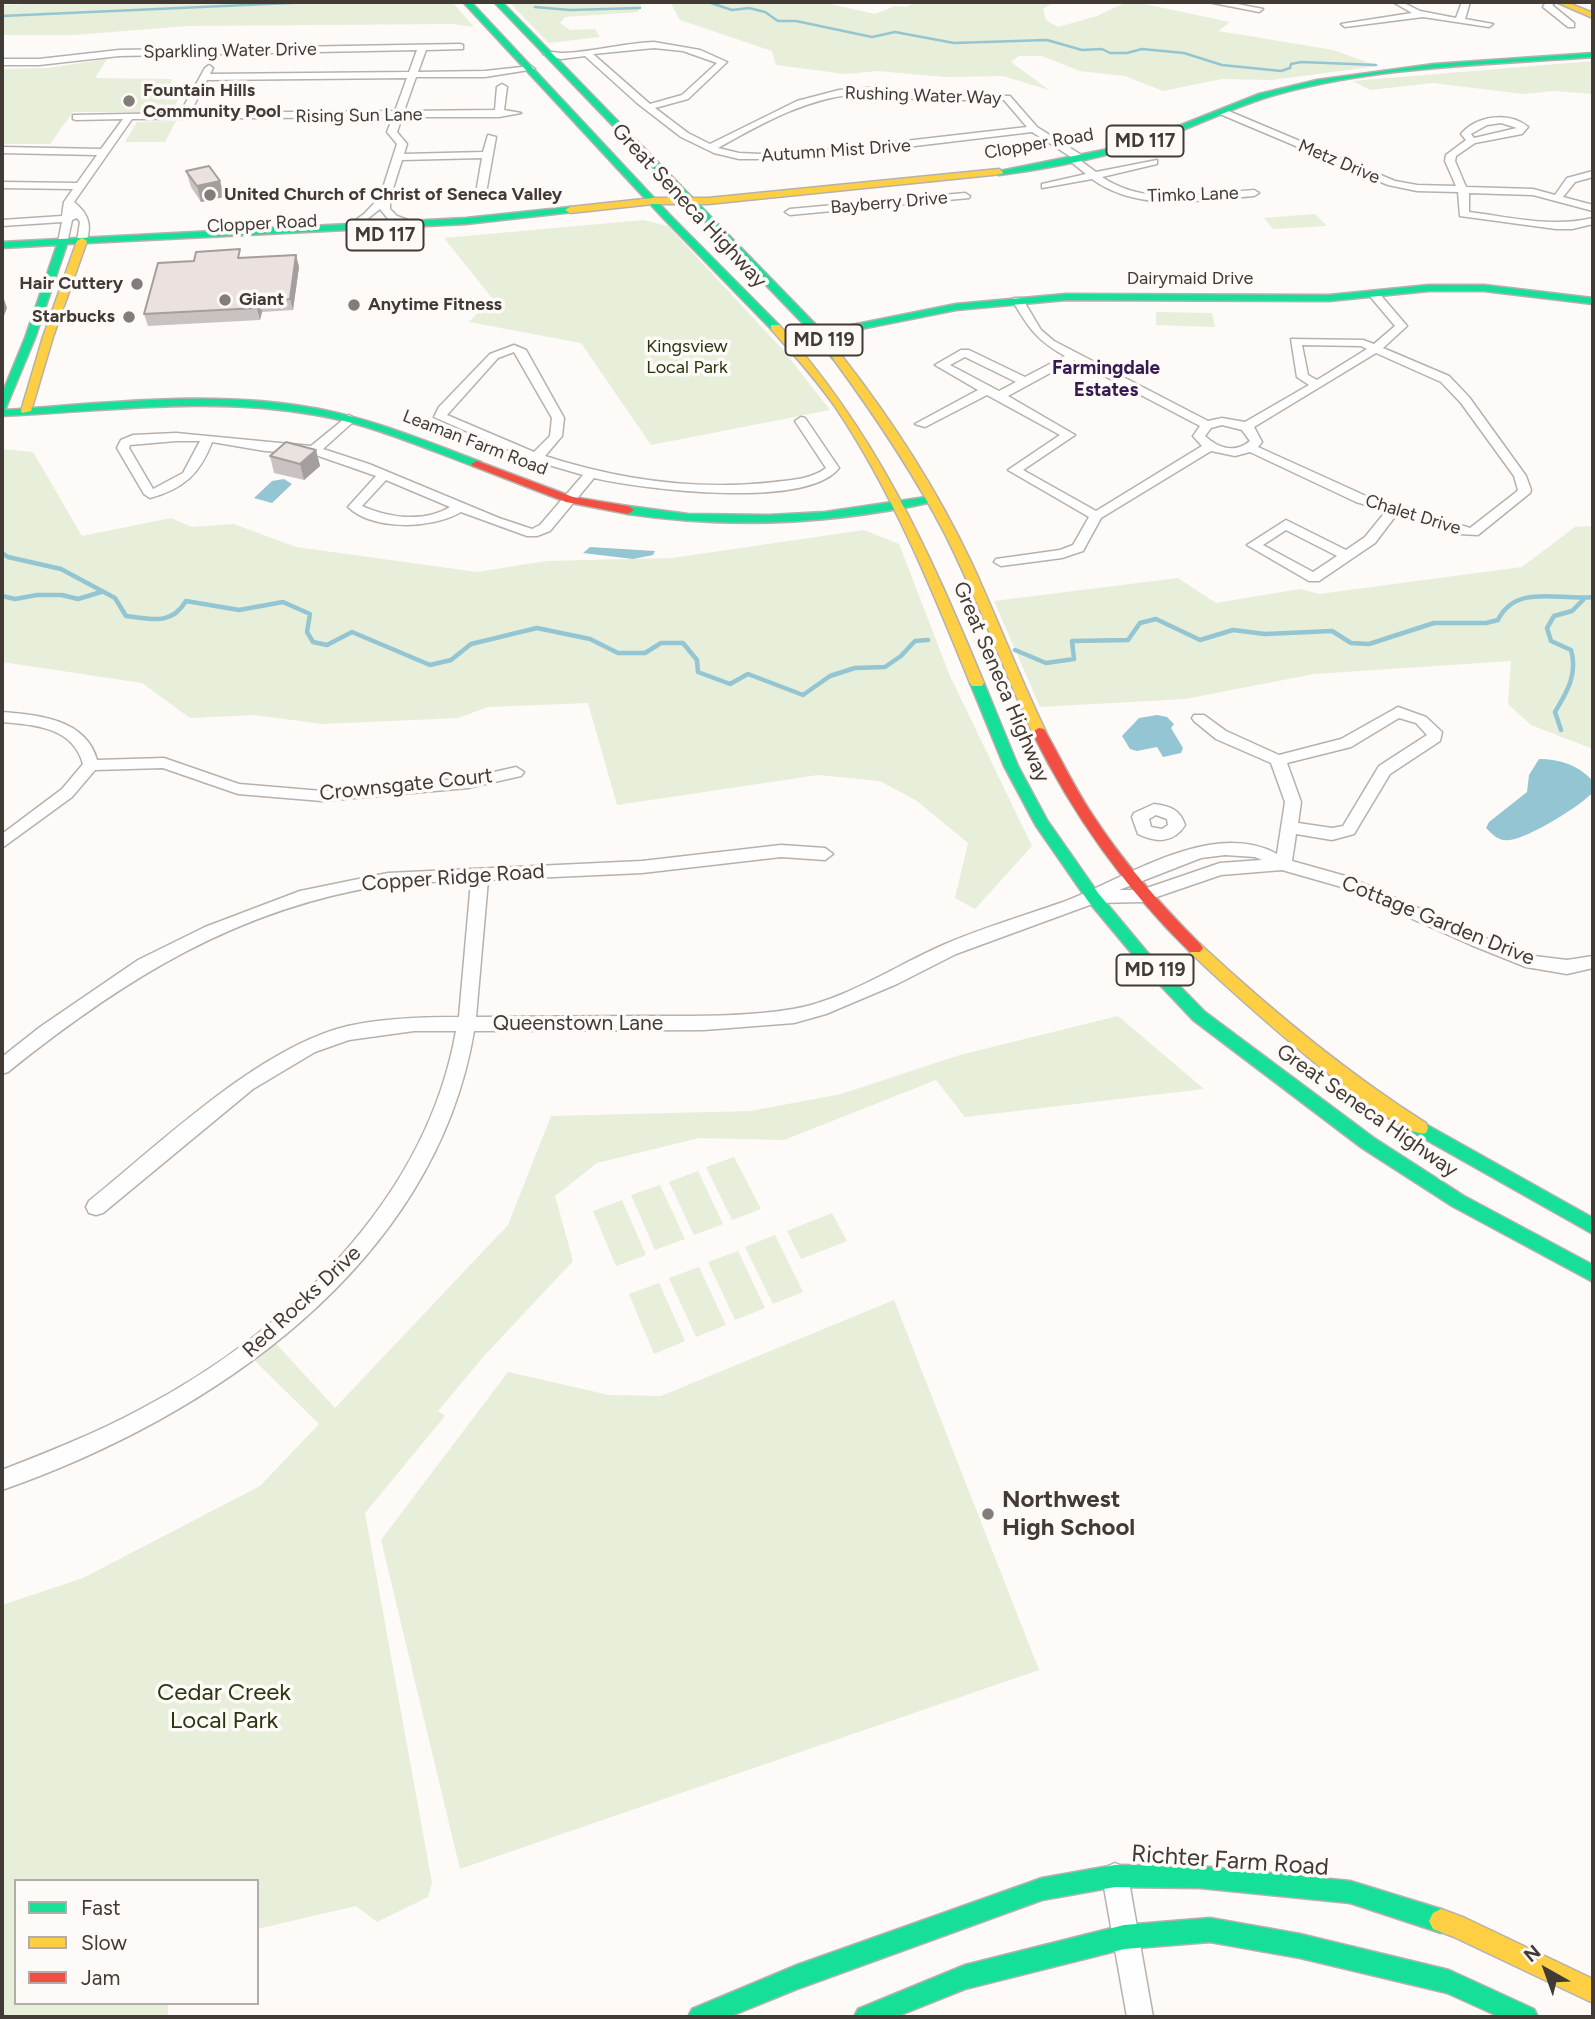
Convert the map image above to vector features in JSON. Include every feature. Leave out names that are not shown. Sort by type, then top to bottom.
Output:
[{"type":"main road","name":"Great Seneca Highway","points":[[467,2],[789,341],[854,427],[898,504],[928,564],[1011,766],[1041,822],[1093,897],[1148,963],[1199,1016],[1368,1143],[1458,1201],[1593,1274]]},
{"type":"main road","name":"Great Seneca Highway","points":[[498,2],[820,335],[865,394],[933,499],[964,561],[1006,663],[1051,757],[1083,815],[1142,896],[1243,996],[1323,1059],[1417,1127],[1593,1227]]},
{"type":"main road","points":[[1560,2],[1593,16]]},
{"type":"main road","name":"Clopper Road","points":[[80,247],[466,221],[950,178],[1073,159],[1154,138],[1274,92],[1343,76],[1593,55]]},
{"type":"main road","name":"Clopper Road","points":[[2,245],[80,247],[273,243],[537,223],[657,205]]},
{"type":"main road","points":[[2,407],[30,338],[61,247]]},
{"type":"main road","name":"Clopper Road","points":[[2,255],[61,247]]},
{"type":"main road","points":[[26,411],[48,337],[80,247]]},
{"type":"main road","name":"Dairymaid Drive","points":[[789,341],[956,307],[1066,297],[1329,298],[1429,288],[1484,288],[1593,301]]},
{"type":"main road","name":"Leaman Farm Road","points":[[2,413],[183,403],[294,408],[349,419],[423,442],[503,476],[570,500],[659,515],[758,520],[821,515],[933,499]]},
{"type":"main road","name":"Richter Farm Road","points":[[700,2017],[797,1978],[1042,1889],[1115,1876],[1214,1878],[1350,1892],[1457,1926],[1593,1991]]},
{"type":"main road","points":[[866,2017],[965,1977],[1124,1937],[1210,1930],[1300,1946],[1449,1982],[1526,2017]]},
{"type":"street","points":[[1212,2],[1259,9]]},
{"type":"street","points":[[1397,2],[1406,8],[1427,14],[1489,24]]},
{"type":"street","points":[[1460,20],[1466,2]]},
{"type":"street","points":[[1552,2],[1546,5],[1571,25]]},
{"type":"street","points":[[1345,24],[1427,14]]},
{"type":"street","points":[[552,59],[630,45],[663,45],[703,53],[723,62],[685,97],[650,107]]},
{"type":"street","name":"Sparkling Water Drive","points":[[2,62],[39,62],[119,52],[460,47]]},
{"type":"street","points":[[409,224],[393,218],[385,210],[385,198],[402,144],[392,132],[422,48]]},
{"type":"street","points":[[183,117],[218,51]]},
{"type":"street","points":[[552,59],[583,57],[586,53]]},
{"type":"street","name":"Autumn Mist Drive","points":[[586,53],[650,107],[698,142],[741,156],[788,157],[962,141],[1034,129]]},
{"type":"street","points":[[455,73],[526,64]]},
{"type":"street","points":[[204,77],[485,74],[526,64]]},
{"type":"street","points":[[499,114],[502,87]]},
{"type":"street","name":"Rushing Water Way","points":[[710,148],[752,125],[801,104],[829,94],[856,91],[935,99],[1007,98],[1034,129],[1047,139],[1047,143],[1073,159]]},
{"type":"street","name":"Metz Drive","points":[[1223,112],[1392,183],[1417,188],[1516,190],[1558,197],[1593,208]]},
{"type":"street","name":"Rising Sun Lane","points":[[76,117],[516,113]]},
{"type":"street","points":[[61,247],[68,231],[66,218],[69,202],[129,117]]},
{"type":"street","points":[[1472,141],[1466,134],[1477,125],[1506,121],[1523,127],[1519,132],[1472,141],[1451,155],[1450,161],[1465,196],[1464,214],[1556,226],[1572,226],[1593,221]]},
{"type":"street","points":[[481,193],[491,137]]},
{"type":"street","points":[[2,150],[103,152]]},
{"type":"street","points":[[398,157],[488,155]]},
{"type":"street","name":"Timko Lane","points":[[1073,159],[1119,192],[1137,197],[1155,199],[1254,193]]},
{"type":"street","name":"Timko Lane","points":[[1046,186],[1154,162]]},
{"type":"street","points":[[1558,197],[1571,180],[1593,174]]},
{"type":"street","name":"Bayberry Drive","points":[[790,212],[965,196],[950,178]]},
{"type":"street","points":[[2,186],[79,186]]},
{"type":"street","points":[[348,229],[368,216],[385,198]]},
{"type":"street","points":[[69,202],[82,214],[86,228],[80,247]]},
{"type":"street","points":[[2,223],[42,223],[82,214]]},
{"type":"street","points":[[1245,427],[1376,349],[1399,332],[1401,326],[1374,293]]},
{"type":"street","points":[[1018,300],[1037,332],[1073,356],[1207,425],[1223,422],[1245,427],[1256,438],[1251,448],[1230,452],[1209,447],[1199,436],[1207,425]]},
{"type":"street","points":[[1316,384],[1303,377],[1295,341],[1363,343],[1376,349]]},
{"type":"street","name":"Chalet Drive","points":[[1251,448],[1361,499],[1393,511],[1473,532],[1520,496],[1525,490],[1524,483],[1452,386],[1445,379],[1376,349]]},
{"type":"street","points":[[536,457],[556,437],[558,418],[520,350],[503,351],[494,356],[443,410],[440,417],[536,457],[591,474],[674,487],[712,489],[775,486],[828,474],[833,468],[801,421]]},
{"type":"street","points":[[1025,382],[965,352],[941,365],[1069,435],[1014,470],[1096,516]]},
{"type":"street","points":[[921,425],[1025,382],[1073,356]]},
{"type":"street","points":[[314,450],[349,419]]},
{"type":"street","points":[[207,438],[193,472],[186,480],[150,494],[123,448],[125,443],[133,439],[207,438],[265,447],[314,450],[384,475],[494,521],[540,532],[591,474]]},
{"type":"street","points":[[1001,562],[1062,554],[1078,548],[1096,516],[1209,447]]},
{"type":"street","points":[[384,475],[354,507],[406,521],[439,517],[460,507]]},
{"type":"street","points":[[1346,556],[1286,524],[1254,545],[1314,579],[1370,540],[1393,511]]},
{"type":"street","points":[[1199,718],[1221,735],[1278,760],[1346,743],[1398,712],[1421,720],[1435,732],[1435,737],[1384,770],[1348,830],[1332,834],[1289,827]]},
{"type":"street","points":[[2,717],[52,725],[75,734],[90,752],[91,765],[67,793],[2,842]]},
{"type":"street","points":[[1278,760],[1290,787],[1293,802],[1283,865]]},
{"type":"street","name":"Crownsgate Court","points":[[91,765],[164,763],[237,789],[322,796],[468,783],[516,772]]},
{"type":"street","points":[[1168,834],[1193,877]]},
{"type":"street","name":"Cottage Garden Drive","points":[[1093,897],[1129,878],[1182,859],[1225,849],[1258,851],[1283,865],[1343,881],[1444,927],[1532,962],[1591,968]]},
{"type":"street","name":"Copper Ridge Road","points":[[2,1067],[46,1032],[144,965],[255,912],[344,886],[435,876],[642,867],[780,851],[825,854]]},
{"type":"street","name":"Cottage Garden Drive","points":[[1093,897],[1142,896],[1220,869],[1283,865]]},
{"type":"street","name":"Red Rocks Drive","points":[[2,1480],[108,1439],[176,1402],[248,1354],[348,1265],[380,1224],[416,1168],[457,1065],[465,1024],[480,876]]},
{"type":"street","name":"Queenstown Lane","points":[[96,1207],[247,1084],[309,1047],[348,1033],[414,1024],[738,1022],[794,1016],[820,1009],[891,979],[950,949],[1093,897]]},
{"type":"street","points":[[1115,1876],[1140,2017]]},
{"type":"green space","points":[[73,2],[452,2],[474,27],[452,24],[187,26],[75,35],[2,35],[2,5]]},
{"type":"green space","points":[[509,2],[642,2],[638,12],[565,17],[560,23],[570,30],[595,29],[600,37],[549,43]]},
{"type":"green space","points":[[670,2],[821,2],[875,14],[895,6],[907,7],[915,2],[1055,2],[1043,9],[1046,20],[1058,27],[1097,16],[1127,2],[1135,2],[1230,22],[1218,31],[1333,50],[1378,66],[1272,80],[1222,79],[1163,91],[1125,76],[1080,71],[1042,56],[1019,56],[1011,62],[1049,90],[1003,76],[945,77],[877,71],[845,74],[776,65],[772,51],[680,20]]},
{"type":"green space","points":[[107,59],[95,78],[172,79],[171,84],[177,84],[174,89],[184,90],[171,112],[73,112],[50,144],[2,144],[2,69],[48,68]]},
{"type":"green space","points":[[1593,61],[1593,94],[1554,91],[1523,94],[1433,83],[1370,90],[1353,81]]},
{"type":"green space","points":[[176,121],[165,142],[125,142],[137,122]]},
{"type":"green space","points":[[1315,214],[1327,226],[1273,229],[1264,218]]},
{"type":"green space","name":"Kingsview Local Park","points":[[643,220],[668,226],[783,350],[830,410],[651,445],[581,343],[469,322],[492,298],[444,238]]},
{"type":"green space","points":[[1156,312],[1212,313],[1215,327],[1156,325]]},
{"type":"green space","points":[[2,449],[33,452],[82,536],[171,518],[192,527],[234,524],[296,547],[477,572],[547,561],[672,558],[864,530],[899,544],[950,676],[1032,846],[975,909],[955,898],[968,843],[917,801],[880,781],[818,775],[617,805],[588,703],[488,707],[458,718],[323,724],[254,715],[190,718],[142,683],[2,662]]},
{"type":"green space","points":[[1593,526],[1593,749],[1531,725],[1508,704],[1511,661],[1314,674],[1185,699],[1040,707],[994,601],[1178,578],[1216,603],[1300,589],[1319,594],[1522,567],[1575,527]]},
{"type":"green space","name":"Cedar Creek Local Park","points":[[1118,1016],[1204,1089],[965,1117],[936,1080],[784,1140],[699,1138],[597,1163],[555,1196],[573,1261],[484,1356],[438,1411],[445,1416],[365,1513],[432,1883],[428,1897],[377,1922],[356,1906],[259,1929],[259,1879],[14,1879],[14,2005],[168,2005],[168,2017],[2,2017],[2,1605],[83,1578],[260,1486],[319,1424],[248,1354],[269,1336],[335,1408],[508,1225],[551,1116],[751,1111],[841,1094],[960,1055]]},
{"type":"green space","points":[[734,1157],[761,1209],[732,1220],[706,1167]]},
{"type":"green space","points":[[698,1171],[723,1224],[694,1235],[669,1182]]},
{"type":"green space","points":[[660,1185],[685,1239],[655,1250],[631,1195]]},
{"type":"green space","points":[[622,1200],[646,1255],[616,1266],[593,1211]]},
{"type":"green space","points":[[832,1213],[847,1241],[801,1259],[787,1231]]},
{"type":"green space","points":[[775,1235],[803,1292],[773,1304],[745,1247]]},
{"type":"green space","points":[[738,1251],[765,1308],[735,1320],[708,1262]]},
{"type":"green space","points":[[699,1267],[726,1325],[696,1337],[669,1278]]},
{"type":"green space","points":[[659,1283],[685,1341],[654,1354],[629,1294]]},
{"type":"green space","points":[[894,1300],[1039,1670],[460,1869],[381,1540],[508,1372],[609,1395],[661,1396]]},
{"type":"water","points":[[284,479],[292,484],[272,503],[254,498],[272,481]]},
{"type":"water","points":[[590,547],[655,551],[653,555],[633,559],[583,553]]},
{"type":"water","points":[[1157,715],[1167,717],[1174,724],[1171,728],[1183,748],[1181,753],[1163,757],[1157,747],[1137,751],[1130,749],[1122,736],[1139,718]]},
{"type":"water","points":[[1539,759],[1554,760],[1575,767],[1593,781],[1593,792],[1541,828],[1518,838],[1499,839],[1486,828],[1489,822],[1527,792],[1529,775]]},
{"type":"building","points":[[209,166],[220,181],[197,186],[186,171]]},
{"type":"building","name":"Giant","points":[[240,249],[238,258],[296,255],[290,299],[258,300],[257,308],[144,314],[158,263],[194,261],[196,252]]},
{"type":"building","points":[[286,442],[316,450],[300,464],[270,456]]},
{"type":"waterway","points":[[2,16],[312,2]]},
{"type":"waterway","points":[[430,2],[443,2]]},
{"type":"waterway","points":[[708,2],[732,10],[749,8],[765,12],[778,21],[796,21],[872,37],[895,32],[954,43],[1047,40],[1082,50],[1102,49],[1110,53],[1127,53],[1142,49],[1184,53],[1222,65],[1281,71],[1290,68],[1291,64],[1301,62],[1376,65]]},
{"type":"waterway","points":[[535,7],[570,10],[640,8]]},
{"type":"waterway","points":[[2,553],[8,557],[61,569],[115,598],[126,616],[167,618],[186,601],[239,610],[283,602],[310,614],[307,632],[313,642],[327,645],[352,632],[430,665],[451,660],[471,644],[537,628],[590,639],[618,653],[645,653],[661,643],[683,643],[697,660],[698,672],[730,684],[748,674],[803,695],[830,676],[855,668],[885,667],[901,656],[915,641],[928,640]]},
{"type":"waterway","points":[[2,596],[15,599],[37,595],[62,595],[78,599],[101,592]]},
{"type":"waterway","points":[[1015,650],[1046,663],[1074,659],[1072,641],[1128,640],[1140,623],[1156,619],[1200,640],[1233,630],[1265,634],[1332,631],[1351,643],[1369,644],[1434,623],[1486,623],[1498,620],[1516,601],[1527,598],[1593,597]]},
{"type":"waterway","points":[[1561,730],[1555,712],[1570,682],[1573,659],[1571,650],[1551,641],[1547,628],[1554,616],[1572,611],[1583,600]]},
{"type":"traffic: fast","points":[[467,2],[667,217],[775,327]]},
{"type":"traffic: fast","points":[[498,2],[820,335],[837,357]]},
{"type":"traffic: fast","points":[[999,172],[1116,150],[1262,96],[1317,82],[1434,66],[1593,55]]},
{"type":"traffic: fast","points":[[2,245],[466,221],[570,210]]},
{"type":"traffic: fast","points":[[2,407],[30,338],[63,242]]},
{"type":"traffic: fast","points":[[789,341],[956,307],[1066,297],[1329,298],[1429,288],[1484,288],[1593,301]]},
{"type":"traffic: fast","points":[[2,413],[186,403],[295,408],[365,423],[477,464]]},
{"type":"traffic: fast","points":[[628,510],[688,517],[769,519],[825,515],[933,499]]},
{"type":"traffic: fast","points":[[977,683],[1011,766],[1041,822],[1093,897],[1148,963],[1199,1016],[1368,1143],[1458,1201],[1593,1274]]},
{"type":"traffic: fast","points":[[1420,1128],[1593,1227]]},
{"type":"traffic: fast","points":[[700,2017],[797,1977],[1042,1889],[1115,1876],[1200,1877],[1350,1892],[1441,1921]]},
{"type":"traffic: fast","points":[[866,2017],[965,1977],[1124,1937],[1210,1930],[1300,1946],[1449,1982],[1526,2017]]},
{"type":"traffic: slow","points":[[1560,2],[1593,16]]},
{"type":"traffic: slow","points":[[570,210],[653,201],[708,201],[999,172]]},
{"type":"traffic: slow","points":[[26,411],[48,337],[82,241]]},
{"type":"traffic: slow","points":[[775,327],[809,365],[868,450],[916,541],[977,683]]},
{"type":"traffic: slow","points":[[837,357],[890,429],[936,507],[964,560],[1039,732]]},
{"type":"traffic: slow","points":[[1195,948],[1303,1044],[1360,1088],[1420,1128]]},
{"type":"traffic: slow","points":[[1441,1921],[1457,1926],[1593,1991]]},
{"type":"traffic: jam","points":[[477,464],[570,500],[628,510]]},
{"type":"traffic: jam","points":[[1039,732],[1088,820],[1107,847],[1148,899],[1195,948]]},
{"type":"place","name":"Fountain Hills Community Pool","points":[[129,101]]},
{"type":"place","name":"United Church of Christ of Seneca Valley","points":[[210,195]]},
{"type":"place","name":"Hair Cuttery","points":[[137,284]]},
{"type":"place","name":"Giant","points":[[225,300]]},
{"type":"place","name":"Anytime Fitness","points":[[354,305]]},
{"type":"place","name":"Starbucks","points":[[129,317]]},
{"type":"place","name":"Northwest High School","points":[[988,1514]]},
{"type":"district","name":"Farmingdale Estates","points":[[1106,379]]}]
